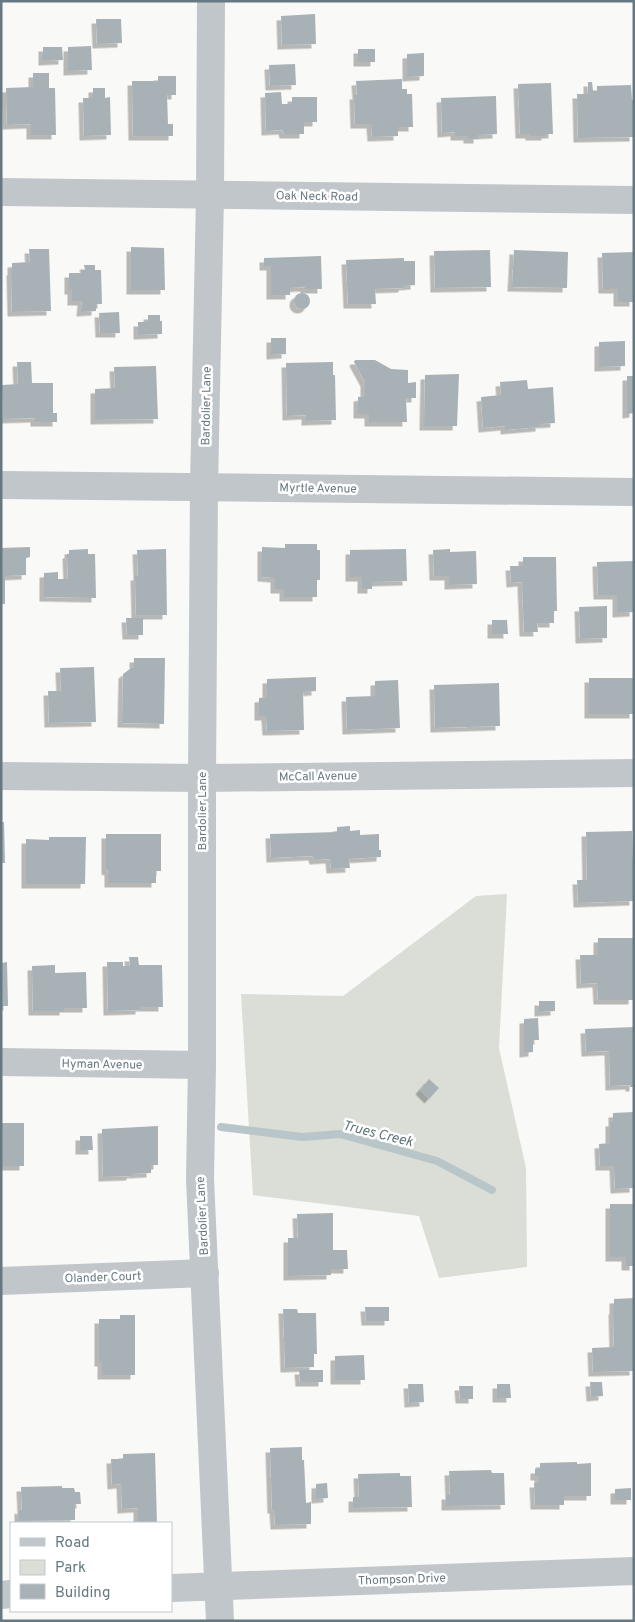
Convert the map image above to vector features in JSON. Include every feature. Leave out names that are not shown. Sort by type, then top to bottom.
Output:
[{"type":"street","name":"Bardolier Lane","points":[[211,1],[210,195],[204,487],[200,1179],[220,1621]]},
{"type":"street","name":"Oak Neck Road","points":[[1,192],[634,200]]},
{"type":"street","name":"Myrtle Avenue","points":[[1,485],[634,492]]},
{"type":"street","name":"McCall Avenue","points":[[1,776],[202,778],[634,773]]},
{"type":"street","name":"Hyman Avenue","points":[[1,1062],[202,1065]]},
{"type":"street","name":"Olander Court","points":[[1,1281],[205,1273]]},
{"type":"street","name":"Thompson Drive","points":[[172,1588],[634,1571]]},
{"type":"green space","points":[[507,894],[499,1048],[526,1168],[527,1267],[439,1278],[419,1216],[253,1195],[241,994],[343,996],[476,896]]},
{"type":"building","points":[[315,14],[316,44],[282,45],[281,16]]},
{"type":"building","points":[[96,19],[121,19],[122,43],[97,44]]},
{"type":"building","points":[[91,46],[92,70],[68,71],[68,47]]},
{"type":"building","points":[[43,47],[62,47],[63,60],[43,61]]},
{"type":"building","points":[[358,49],[375,49],[375,62],[358,62]]},
{"type":"building","points":[[424,53],[424,76],[407,77],[407,54]]},
{"type":"building","points":[[295,64],[296,85],[270,86],[269,65]]},
{"type":"building","points":[[33,73],[49,73],[49,88],[55,88],[56,135],[31,135],[31,124],[7,125],[6,88],[33,87]]},
{"type":"building","points":[[158,76],[176,76],[176,95],[167,95],[168,124],[173,124],[173,136],[133,136],[132,81],[158,81]]},
{"type":"building","points":[[402,79],[402,89],[407,89],[407,94],[412,94],[413,127],[398,127],[398,136],[372,137],[371,124],[355,124],[354,95],[357,95],[356,81]]},
{"type":"building","points":[[588,82],[592,82],[593,91],[597,91],[597,86],[631,85],[632,100],[634,101],[634,137],[578,138],[577,94],[588,94]]},
{"type":"building","points":[[551,83],[553,134],[530,136],[530,134],[520,134],[518,84]]},
{"type":"building","points":[[93,88],[105,88],[105,98],[110,97],[111,135],[84,136],[83,98],[93,98]]},
{"type":"building","points":[[281,92],[282,104],[292,104],[292,97],[317,97],[317,122],[304,122],[304,134],[284,134],[283,130],[266,131],[265,93]]},
{"type":"building","points":[[496,96],[497,134],[478,135],[478,139],[468,139],[468,136],[455,136],[455,132],[442,133],[441,98]]},
{"type":"building","points":[[131,247],[164,248],[165,290],[131,290]]},
{"type":"building","points":[[29,249],[49,249],[51,311],[12,312],[12,263],[30,262]]},
{"type":"building","points":[[490,250],[491,287],[435,288],[434,251]]},
{"type":"building","points":[[514,250],[568,252],[567,288],[512,287]]},
{"type":"building","points":[[634,252],[634,302],[618,302],[618,289],[603,289],[602,253]]},
{"type":"building","points":[[321,256],[322,289],[290,288],[290,295],[271,295],[271,266],[264,266],[264,258]]},
{"type":"building","points":[[404,258],[404,261],[415,261],[415,285],[403,286],[403,288],[375,289],[376,304],[348,304],[346,260]]},
{"type":"building","points":[[84,265],[95,265],[95,270],[101,270],[102,304],[96,304],[96,311],[81,312],[82,301],[72,301],[72,290],[69,290],[69,273],[81,273],[81,270],[85,270]]},
{"type":"building","points":[[302,293],[310,301],[302,309],[294,301]]},
{"type":"building","points":[[119,312],[120,333],[100,333],[99,313]]},
{"type":"building","points":[[148,315],[160,315],[162,334],[138,335],[138,322],[148,322]]},
{"type":"building","points":[[271,338],[286,338],[286,354],[271,355]]},
{"type":"building","points":[[625,341],[625,366],[599,367],[599,342]]},
{"type":"building","points":[[355,360],[375,360],[391,369],[408,370],[408,383],[416,382],[416,398],[406,398],[407,422],[369,422],[369,414],[358,414],[358,397],[365,396],[365,382],[354,362]]},
{"type":"building","points":[[17,362],[31,362],[32,383],[53,383],[53,413],[57,413],[57,422],[35,422],[35,418],[3,419],[2,385],[18,384]]},
{"type":"building","points":[[333,362],[336,420],[306,421],[306,415],[287,416],[286,363]]},
{"type":"building","points":[[156,366],[158,419],[95,420],[95,389],[115,388],[114,367]]},
{"type":"building","points":[[459,374],[457,426],[424,426],[425,375]]},
{"type":"building","points":[[627,376],[634,376],[634,413],[627,414]]},
{"type":"building","points":[[527,380],[528,389],[553,387],[555,423],[540,424],[540,427],[505,430],[505,426],[483,428],[481,397],[501,395],[500,382]]},
{"type":"building","points":[[285,544],[317,544],[317,550],[320,550],[320,580],[317,580],[317,597],[284,597],[284,589],[275,589],[275,578],[262,577],[262,547],[285,548]]},
{"type":"building","points":[[30,547],[30,557],[26,558],[26,575],[5,576],[5,604],[1,604],[1,548]]},
{"type":"building","points":[[88,549],[88,554],[95,554],[96,598],[44,597],[44,573],[58,572],[58,579],[68,579],[67,554],[69,554],[69,550]]},
{"type":"building","points":[[166,549],[167,615],[136,615],[135,576],[138,576],[137,550]]},
{"type":"building","points":[[406,549],[407,581],[372,582],[372,589],[362,589],[362,577],[350,577],[350,550]]},
{"type":"building","points":[[450,549],[450,552],[476,551],[477,584],[449,585],[449,576],[434,576],[433,550]]},
{"type":"building","points":[[523,557],[556,557],[557,611],[554,611],[554,623],[537,623],[538,632],[524,632],[522,582],[511,583],[510,566],[523,566]]},
{"type":"building","points":[[634,561],[634,612],[617,613],[617,595],[598,595],[597,562]]},
{"type":"building","points":[[607,606],[607,638],[580,639],[579,607]]},
{"type":"building","points":[[126,618],[143,618],[143,635],[127,635]]},
{"type":"building","points":[[492,620],[507,620],[508,634],[492,634]]},
{"type":"building","points":[[134,658],[165,658],[164,724],[122,723],[123,674],[134,666]]},
{"type":"building","points":[[94,667],[96,722],[49,723],[48,691],[61,691],[60,668]]},
{"type":"building","points":[[316,677],[316,691],[303,692],[304,730],[267,731],[266,716],[259,716],[259,698],[267,697],[267,679]]},
{"type":"building","points":[[589,678],[634,678],[634,714],[589,714]]},
{"type":"building","points":[[398,680],[400,728],[347,730],[346,697],[375,696],[375,681]]},
{"type":"building","points":[[499,683],[500,726],[435,728],[434,685]]},
{"type":"building","points":[[1,822],[4,822],[5,863],[1,863]]},
{"type":"building","points":[[350,826],[350,831],[360,830],[360,835],[379,834],[381,857],[349,859],[350,868],[331,869],[330,859],[314,860],[313,856],[271,858],[270,834],[337,832],[337,827]]},
{"type":"building","points":[[632,831],[634,901],[578,903],[577,880],[587,880],[586,832]]},
{"type":"building","points":[[106,834],[161,834],[161,871],[156,871],[156,883],[109,883],[109,871],[106,870]]},
{"type":"building","points":[[49,837],[86,837],[85,884],[26,884],[26,839],[49,840]]},
{"type":"building","points":[[598,938],[634,938],[633,1000],[598,1000],[597,983],[581,984],[580,955],[598,955]]},
{"type":"building","points":[[129,957],[138,957],[139,965],[162,965],[163,1007],[140,1007],[140,1010],[108,1011],[107,962],[123,962],[123,966],[130,966]]},
{"type":"building","points":[[7,962],[8,1006],[1,1006],[1,963]]},
{"type":"building","points":[[55,965],[55,973],[86,972],[87,1008],[64,1008],[64,1011],[33,1011],[32,966]]},
{"type":"building","points":[[539,1001],[555,1001],[555,1011],[539,1012]]},
{"type":"building","points":[[538,1018],[539,1040],[533,1040],[533,1052],[524,1053],[524,1019]]},
{"type":"building","points":[[634,1027],[634,1087],[630,1087],[630,1085],[610,1086],[609,1051],[586,1052],[585,1029]]},
{"type":"building","points":[[429,1079],[439,1088],[429,1099],[420,1090]]},
{"type":"building","points":[[634,1112],[634,1188],[615,1189],[614,1166],[600,1166],[599,1144],[610,1143],[610,1122],[613,1122],[613,1113]]},
{"type":"building","points":[[1,1123],[24,1123],[24,1166],[1,1166]]},
{"type":"building","points":[[158,1126],[158,1165],[151,1165],[151,1173],[103,1177],[102,1129]]},
{"type":"building","points":[[80,1136],[92,1136],[93,1150],[80,1150]]},
{"type":"building","points":[[610,1204],[634,1204],[634,1266],[626,1266],[626,1257],[610,1257]]},
{"type":"building","points":[[333,1213],[333,1250],[347,1250],[348,1269],[331,1269],[331,1275],[288,1276],[288,1238],[298,1238],[297,1214]]},
{"type":"building","points":[[634,1298],[634,1371],[593,1372],[592,1348],[614,1347],[614,1299]]},
{"type":"building","points":[[365,1307],[389,1307],[389,1321],[366,1321]]},
{"type":"building","points":[[283,1309],[297,1309],[298,1313],[316,1313],[317,1354],[314,1354],[314,1367],[285,1368]]},
{"type":"building","points":[[120,1315],[135,1315],[135,1375],[102,1375],[102,1362],[99,1362],[99,1319],[120,1319]]},
{"type":"building","points":[[364,1355],[365,1380],[335,1380],[335,1356]]},
{"type":"building","points":[[299,1370],[323,1370],[323,1382],[300,1382]]},
{"type":"building","points":[[590,1382],[602,1382],[603,1396],[591,1397]]},
{"type":"building","points":[[408,1384],[423,1384],[424,1402],[409,1403]]},
{"type":"building","points":[[497,1384],[510,1384],[511,1398],[497,1398]]},
{"type":"building","points":[[459,1386],[473,1386],[473,1399],[460,1399]]},
{"type":"building","points":[[302,1447],[306,1503],[311,1502],[311,1524],[275,1525],[274,1509],[272,1509],[270,1448]]},
{"type":"building","points":[[155,1453],[157,1522],[138,1522],[138,1508],[122,1509],[121,1484],[112,1485],[111,1459],[123,1459],[123,1454]]},
{"type":"building","points":[[577,1462],[577,1464],[591,1463],[591,1496],[564,1496],[564,1505],[535,1505],[534,1483],[539,1483],[539,1476],[535,1476],[535,1469],[540,1469],[540,1463]]},
{"type":"building","points":[[491,1470],[492,1473],[504,1473],[505,1505],[446,1506],[446,1495],[450,1495],[449,1471]]},
{"type":"building","points":[[400,1473],[400,1476],[411,1476],[412,1507],[353,1508],[353,1497],[359,1497],[358,1474]]},
{"type":"building","points":[[327,1483],[328,1498],[316,1499],[316,1484]]},
{"type":"building","points":[[62,1486],[62,1488],[74,1488],[75,1492],[80,1492],[81,1504],[75,1504],[75,1520],[19,1521],[19,1509],[22,1510],[21,1487]]},
{"type":"building","points":[[631,1488],[631,1500],[615,1500],[615,1489]]},
{"type":"waterway","name":"Trues Creek","points":[[221,1127],[302,1137],[340,1134],[437,1161],[492,1190]]}]
